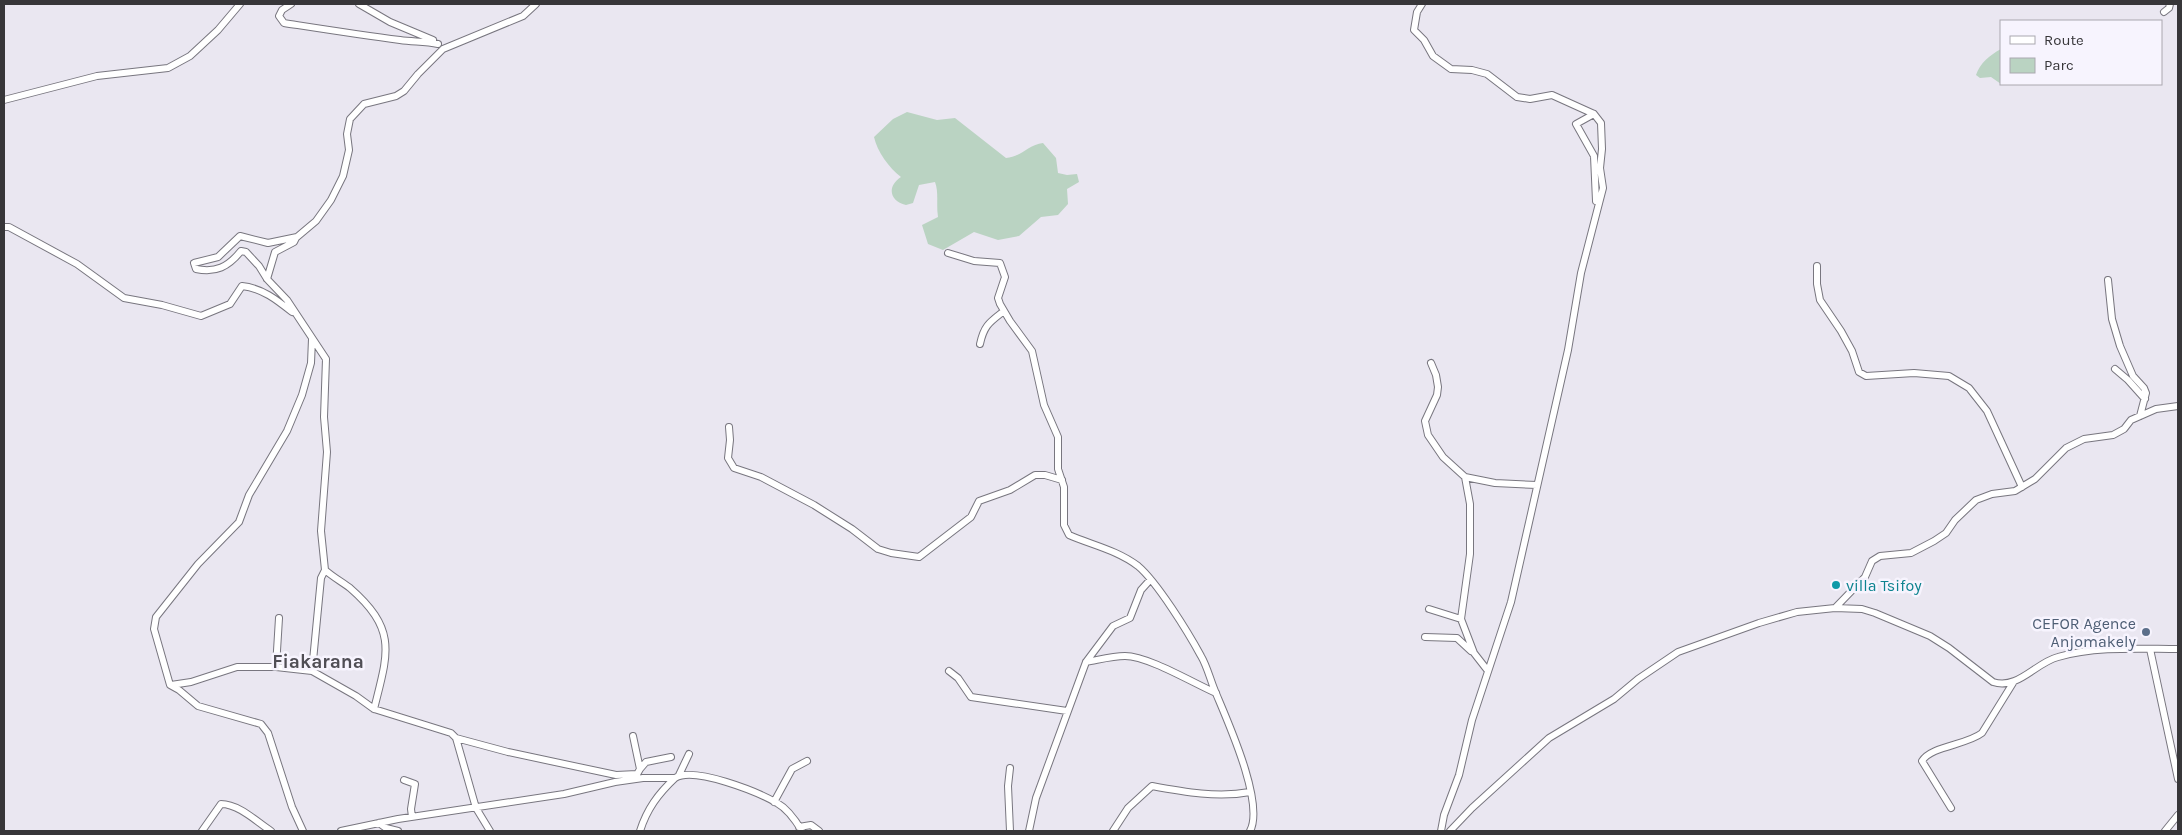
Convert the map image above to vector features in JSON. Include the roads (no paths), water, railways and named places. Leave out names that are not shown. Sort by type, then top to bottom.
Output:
[{"type":"street","points":[[4,100],[97,76],[168,68],[190,56],[218,30],[240,4]]},
{"type":"street","points":[[290,4],[282,10],[279,16],[284,22],[337,32],[412,42],[426,41],[440,47]]},
{"type":"street","points":[[359,4],[390,22],[429,38],[440,47]]},
{"type":"street","points":[[267,279],[275,252],[294,242],[297,237],[316,221],[343,176],[349,150],[347,134],[350,118],[364,104],[396,96],[404,91],[440,47],[523,16],[536,4]]},
{"type":"street","points":[[1422,4],[1417,12],[1414,30],[1424,40],[1433,56],[1452,69],[1472,70],[1487,74],[1517,97],[1530,99],[1552,94],[1594,114],[1601,123],[1600,168],[1603,188],[1581,273],[1568,350],[1511,602],[1472,720],[1459,775],[1444,815],[1441,831]]},
{"type":"street","points":[[2164,12],[2169,8],[2170,4]]},
{"type":"street","points":[[1594,114],[1576,124],[1594,156],[1595,213]]},
{"type":"street","points":[[4,227],[9,227],[77,264],[124,298],[162,305],[201,316],[230,304],[242,286],[249,286],[272,296],[296,315]]},
{"type":"street","points":[[297,237],[268,243],[240,236],[226,252],[218,257],[194,263],[196,269],[218,270],[232,263],[241,252],[246,252],[259,266],[267,279],[287,300],[326,359],[324,417],[327,452],[322,532],[325,570],[321,578],[312,671]]},
{"type":"street","points":[[948,253],[974,261],[1000,263],[1005,277],[998,298],[1032,352],[1044,405],[1058,437],[1058,469],[1062,480],[1065,505],[1064,525],[1069,535],[1115,552],[1138,567],[1150,580],[1201,656],[1235,738],[1250,792],[1254,824],[1250,831]]},
{"type":"street","points":[[1817,266],[1817,284],[1820,300],[1841,331],[1859,372],[1866,376],[1914,373],[1949,376],[1969,388],[1987,411],[2022,486]]},
{"type":"street","points":[[2108,280],[2112,319],[2120,346],[2133,376],[2144,388],[2145,399],[2140,416]]},
{"type":"street","points":[[980,344],[987,325],[1004,310]]},
{"type":"street","points":[[170,686],[154,629],[156,618],[198,564],[238,522],[249,495],[287,431],[300,401],[311,363],[312,339]]},
{"type":"street","points":[[1431,363],[1438,387],[1437,395],[1425,421],[1428,435],[1443,457],[1465,477],[1495,482],[1537,485]]},
{"type":"street","points":[[2114,369],[2128,380],[2145,399]]},
{"type":"street","points":[[1836,608],[1865,577],[1872,562],[1880,556],[1911,553],[1946,533],[1955,520],[1976,500],[1992,494],[2015,491],[2035,479],[2066,448],[2084,439],[2113,435],[2124,429],[2131,420],[2156,409],[2178,406]]},
{"type":"street","points":[[729,427],[728,458],[734,468],[761,477],[814,505],[852,529],[878,549],[905,556],[919,557],[971,517],[979,502],[1010,490],[1035,476],[1045,475],[1062,480]]},
{"type":"street","points":[[1465,477],[1470,504],[1470,554],[1461,619],[1466,637],[1474,653]]},
{"type":"street","points":[[325,570],[349,587],[368,606],[376,615],[384,631],[386,655],[374,709]]},
{"type":"street","points":[[1029,831],[1036,798],[1086,662],[1113,626],[1130,618],[1141,590],[1150,580]]},
{"type":"street","points":[[1450,831],[1548,738],[1614,699],[1638,679],[1678,652],[1693,645],[1797,612],[1836,608],[1862,609],[1875,613],[1930,636],[1949,648],[1993,682],[2001,685],[2013,683]]},
{"type":"street","points":[[1430,609],[1461,619]]},
{"type":"street","points":[[276,667],[279,618]]},
{"type":"street","points":[[1425,637],[1457,638],[1474,653],[1488,670]]},
{"type":"street","points":[[2150,649],[2178,779]]},
{"type":"street","points":[[1952,808],[1922,760],[1930,753],[1975,739],[1982,733],[2013,683],[2033,669],[2057,657],[2087,652],[2178,649]]},
{"type":"street","points":[[1086,662],[1132,656],[1152,663],[1216,693]]},
{"type":"street","points":[[170,686],[191,682],[237,667],[276,667],[312,671],[356,696],[374,709],[451,733],[456,738],[476,808],[490,831]]},
{"type":"street","points":[[949,671],[958,678],[971,697],[1067,711]]},
{"type":"street","points":[[170,686],[179,690],[198,706],[262,724],[268,733],[292,808],[303,831]]},
{"type":"street","points":[[633,736],[637,774]]},
{"type":"street","points":[[456,738],[508,752],[616,775],[637,774],[677,777],[695,774],[734,785],[774,802],[793,816],[801,829],[811,825],[819,831]]},
{"type":"street","points":[[640,831],[645,814],[658,794],[677,777],[688,754]]},
{"type":"street","points":[[341,831],[412,817],[564,794],[637,774],[646,762],[671,757]]},
{"type":"street","points":[[774,802],[792,769],[807,762]]},
{"type":"street","points":[[1010,768],[1008,786],[1010,831]]},
{"type":"street","points":[[404,780],[415,784],[411,808],[412,817]]},
{"type":"street","points":[[1112,831],[1128,808],[1152,786],[1181,791],[1232,795],[1250,792]]},
{"type":"street","points":[[202,831],[221,804],[227,804],[271,831]]},
{"type":"street","points":[[2165,831],[2178,816]]},
{"type":"street","points":[[379,823],[386,828],[398,831]]},
{"type":"place","name":"villa Tsifoy","points":[[1836,585]]},
{"type":"place","name":"CEFOR Agence Anjomakely","points":[[2146,632]]},
{"type":"district","name":"Fiakarana","points":[[318,662]]}]
